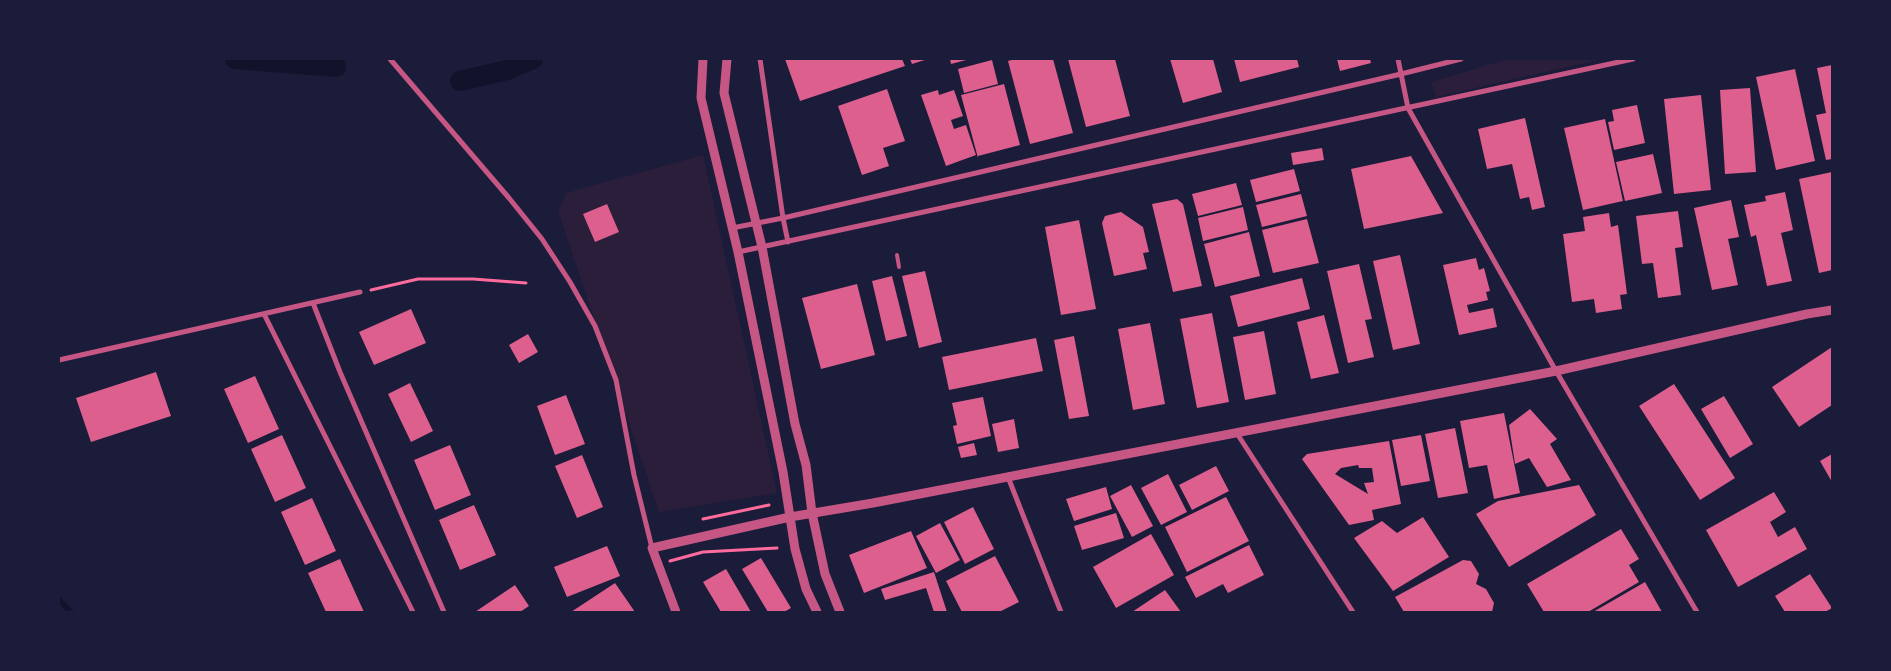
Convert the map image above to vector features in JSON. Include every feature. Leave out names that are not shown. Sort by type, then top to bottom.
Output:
[{"type":"street","points":[[390,59],[542,239],[570,282],[595,326],[616,380],[634,475],[652,548],[676,612]]},
{"type":"street","points":[[703,59],[701,98],[738,252],[784,472],[795,549],[806,589],[817,612]]},
{"type":"street","points":[[726,59],[724,93],[762,247],[795,424],[806,465],[812,513],[825,574],[840,612]]},
{"type":"street","points":[[760,59],[788,242]]},
{"type":"street","points":[[1398,59],[1408,108],[1556,371],[1696,612]]},
{"type":"street","points":[[732,228],[783,218],[1461,59]]},
{"type":"street","points":[[738,252],[1633,59]]},
{"type":"street","points":[[59,360],[360,292]]},
{"type":"street","points":[[313,303],[340,372],[444,612]]},
{"type":"street","points":[[652,548],[790,517],[1008,477],[1556,371],[1832,310]]},
{"type":"street","points":[[264,314],[413,612]]},
{"type":"street","points":[[1236,432],[1353,612]]},
{"type":"street","points":[[1008,477],[1061,612]]},
{"type":"lane","points":[[897,255],[899,268]]},
{"type":"path","points":[[360,292],[418,279],[473,279],[526,283]]},
{"type":"path","points":[[703,518],[769,505]]},
{"type":"path","points":[[658,564],[704,552],[777,548]]},
{"type":"shaded area","points":[[1508,59],[1602,59],[1436,97],[1431,82]]},
{"type":"shaded area","points":[[703,155],[777,493],[659,512],[558,211],[566,193]]},
{"type":"building","points":[[785,59],[902,59],[905,66],[800,101]]},
{"type":"building","points":[[910,59],[928,59],[912,64]]},
{"type":"building","points":[[950,59],[970,59],[951,64]]},
{"type":"building","points":[[1015,59],[1053,59],[1073,133],[1030,144],[1008,61]]},
{"type":"building","points":[[1068,59],[1115,59],[1130,116],[1086,127]]},
{"type":"building","points":[[1170,59],[1213,59],[1222,92],[1183,103]]},
{"type":"building","points":[[1234,59],[1297,59],[1299,67],[1240,82]]},
{"type":"building","points":[[1337,59],[1370,59],[1371,63],[1340,71]]},
{"type":"building","points":[[992,60],[998,84],[964,93],[958,69]]},
{"type":"building","points":[[1832,65],[1832,159],[1826,160],[1816,115],[1826,113],[1817,68]]},
{"type":"building","points":[[1795,69],[1815,161],[1776,170],[1756,77]]},
{"type":"building","points":[[1004,84],[1020,145],[978,156],[978,158],[961,95]]},
{"type":"building","points":[[1750,88],[1756,172],[1725,174],[1720,90]]},
{"type":"building","points":[[887,89],[905,141],[883,148],[889,166],[862,175],[838,106]]},
{"type":"building","points":[[938,90],[939,95],[954,90],[963,116],[951,120],[954,129],[966,125],[976,155],[946,166],[921,95]]},
{"type":"building","points":[[1701,95],[1711,190],[1674,194],[1664,99]]},
{"type":"building","points":[[1637,105],[1645,143],[1614,150],[1608,122],[1614,121],[1612,110]]},
{"type":"building","points":[[1525,118],[1545,207],[1532,210],[1529,197],[1520,199],[1512,164],[1487,169],[1478,129]]},
{"type":"building","points":[[1605,119],[1623,201],[1583,210],[1564,128]]},
{"type":"building","points":[[1322,148],[1324,160],[1293,165],[1291,153]]},
{"type":"building","points":[[1653,154],[1662,193],[1625,201],[1616,162]]},
{"type":"building","points":[[1411,156],[1443,213],[1364,229],[1351,169]]},
{"type":"building","points":[[1294,169],[1300,191],[1256,202],[1250,180]]},
{"type":"building","points":[[1832,172],[1832,270],[1819,273],[1799,179]]},
{"type":"building","points":[[1236,183],[1242,205],[1198,216],[1192,194]]},
{"type":"building","points":[[1785,192],[1793,230],[1781,233],[1792,281],[1767,286],[1756,235],[1751,237],[1744,205],[1766,201],[1765,196]]},
{"type":"building","points":[[1301,194],[1307,216],[1262,227],[1256,205]]},
{"type":"building","points":[[1177,199],[1183,204],[1202,286],[1173,292],[1152,204]]},
{"type":"building","points":[[1731,200],[1739,237],[1728,239],[1738,285],[1712,290],[1694,208]]},
{"type":"building","points":[[607,204],[619,232],[595,242],[583,214]]},
{"type":"building","points":[[1243,207],[1248,230],[1203,241],[1198,218]]},
{"type":"building","points":[[1678,211],[1683,247],[1675,248],[1681,295],[1658,298],[1653,263],[1642,264],[1636,216]]},
{"type":"building","points":[[1121,212],[1143,227],[1149,252],[1143,253],[1147,269],[1114,276],[1102,223],[1105,216]]},
{"type":"building","points":[[1609,213],[1611,227],[1618,225],[1627,294],[1620,295],[1622,309],[1596,313],[1594,299],[1572,302],[1563,234],[1585,231],[1583,217]]},
{"type":"building","points":[[1307,219],[1319,263],[1273,273],[1262,230]]},
{"type":"building","points":[[1079,220],[1096,309],[1061,315],[1045,227]]},
{"type":"building","points":[[1249,232],[1260,276],[1215,287],[1204,244]]},
{"type":"building","points":[[1400,255],[1420,344],[1393,350],[1373,261]]},
{"type":"building","points":[[1476,258],[1479,270],[1484,268],[1490,291],[1486,292],[1488,300],[1467,305],[1469,313],[1493,308],[1497,327],[1459,335],[1443,265]]},
{"type":"building","points":[[1359,264],[1372,319],[1365,320],[1374,357],[1348,363],[1327,271]]},
{"type":"building","points":[[925,271],[942,342],[919,348],[902,276]]},
{"type":"building","points":[[892,276],[907,336],[886,341],[872,281]]},
{"type":"building","points":[[1302,278],[1310,309],[1238,327],[1230,296]]},
{"type":"building","points":[[857,284],[875,355],[821,369],[802,298]]},
{"type":"building","points":[[411,309],[426,343],[374,365],[359,332]]},
{"type":"building","points":[[1212,313],[1229,402],[1197,408],[1180,319]]},
{"type":"building","points":[[1324,315],[1339,373],[1311,379],[1297,322]]},
{"type":"building","points":[[1150,323],[1165,404],[1133,410],[1118,329]]},
{"type":"building","points":[[1264,331],[1276,394],[1245,400],[1233,337]]},
{"type":"building","points":[[528,334],[538,352],[519,363],[509,345]]},
{"type":"building","points":[[1074,336],[1089,416],[1069,419],[1054,340]]},
{"type":"building","points":[[1036,338],[1043,371],[949,390],[942,357]]},
{"type":"building","points":[[1832,347],[1832,405],[1799,427],[1772,387]]},
{"type":"building","points":[[156,372],[171,416],[91,442],[76,398]]},
{"type":"building","points":[[255,376],[279,429],[248,443],[224,389]]},
{"type":"building","points":[[410,383],[433,431],[411,442],[388,394]]},
{"type":"building","points":[[1674,384],[1735,478],[1700,500],[1639,406]]},
{"type":"building","points":[[566,395],[585,444],[555,455],[537,406]]},
{"type":"building","points":[[1724,396],[1753,444],[1730,458],[1701,409]]},
{"type":"building","points":[[983,397],[991,436],[957,444],[953,426],[957,425],[952,403]]},
{"type":"building","points":[[1530,409],[1557,439],[1550,444],[1571,480],[1547,487],[1529,458],[1515,464],[1509,425]]},
{"type":"building","points":[[1504,413],[1520,493],[1494,499],[1487,465],[1469,468],[1460,421]]},
{"type":"building","points":[[1014,419],[1019,448],[998,452],[992,424]]},
{"type":"building","points":[[1455,428],[1468,493],[1438,498],[1425,434]]},
{"type":"building","points":[[282,435],[306,488],[275,502],[251,449]]},
{"type":"building","points":[[1421,435],[1430,481],[1401,486],[1392,440]]},
{"type":"building","points":[[1389,441],[1401,504],[1372,510],[1374,520],[1349,525],[1302,459],[1307,454]],"holes":[[[1358,465],[1359,468],[1372,468],[1374,482],[1364,483],[1368,494],[1335,474],[1341,468]]]},
{"type":"building","points":[[974,443],[977,455],[961,458],[958,447]]},
{"type":"building","points":[[450,445],[471,495],[435,510],[414,460]]},
{"type":"building","points":[[1832,454],[1832,482],[1820,461]]},
{"type":"building","points":[[582,455],[603,507],[577,518],[555,466]]},
{"type":"building","points":[[1216,466],[1229,491],[1192,510],[1179,485]]},
{"type":"building","points":[[1168,474],[1187,512],[1161,525],[1141,488]]},
{"type":"building","points":[[1131,485],[1153,526],[1132,537],[1110,496]]},
{"type":"building","points":[[1579,485],[1596,515],[1509,567],[1476,514],[1498,501]]},
{"type":"building","points":[[1106,487],[1112,509],[1074,521],[1066,499]]},
{"type":"building","points":[[1774,492],[1786,512],[1770,522],[1778,537],[1795,527],[1807,549],[1738,587],[1706,530]]},
{"type":"building","points":[[1226,497],[1249,541],[1187,572],[1165,527]]},
{"type":"building","points":[[312,498],[336,551],[305,565],[281,512]]},
{"type":"building","points":[[474,505],[496,555],[460,570],[439,520]]},
{"type":"building","points":[[973,507],[994,549],[965,564],[944,522]]},
{"type":"building","points":[[1116,513],[1124,538],[1082,550],[1074,526]]},
{"type":"building","points":[[1423,517],[1449,557],[1393,591],[1354,538],[1382,521],[1397,533]]},
{"type":"building","points":[[940,523],[960,560],[936,573],[916,536]]},
{"type":"building","points":[[1621,529],[1639,559],[1629,565],[1639,582],[1588,612],[1544,612],[1527,584]]},
{"type":"building","points":[[911,531],[927,568],[864,593],[849,555]]},
{"type":"building","points":[[1151,534],[1174,575],[1116,608],[1093,567]]},
{"type":"building","points":[[1249,545],[1264,575],[1228,593],[1223,584],[1196,598],[1185,577]]},
{"type":"building","points":[[607,546],[620,576],[567,597],[554,567]]},
{"type":"building","points":[[995,556],[1019,602],[999,612],[962,612],[946,581]]},
{"type":"building","points":[[761,558],[791,608],[784,612],[768,612],[742,569]]},
{"type":"building","points":[[340,559],[364,612],[326,612],[308,573]]},
{"type":"building","points":[[1463,560],[1471,561],[1479,574],[1476,584],[1486,589],[1494,603],[1492,612],[1404,612],[1395,597]]},
{"type":"building","points":[[726,569],[751,612],[721,612],[703,582]]},
{"type":"building","points":[[934,572],[947,612],[934,612],[926,588],[885,600],[881,589]]},
{"type":"building","points":[[1810,574],[1832,608],[1825,612],[1785,612],[1775,596]]},
{"type":"building","points":[[1645,582],[1662,612],[1593,612]]},
{"type":"building","points":[[615,583],[635,612],[571,612]]},
{"type":"building","points":[[515,585],[529,606],[520,612],[475,612]]},
{"type":"building","points":[[1165,590],[1181,612],[1132,612]]},
{"type":"waterway","points":[[235,59],[336,67]]},
{"type":"waterway","points":[[460,81],[507,70],[533,59]]},
{"type":"waterway","points":[[59,600],[71,612]]}]
